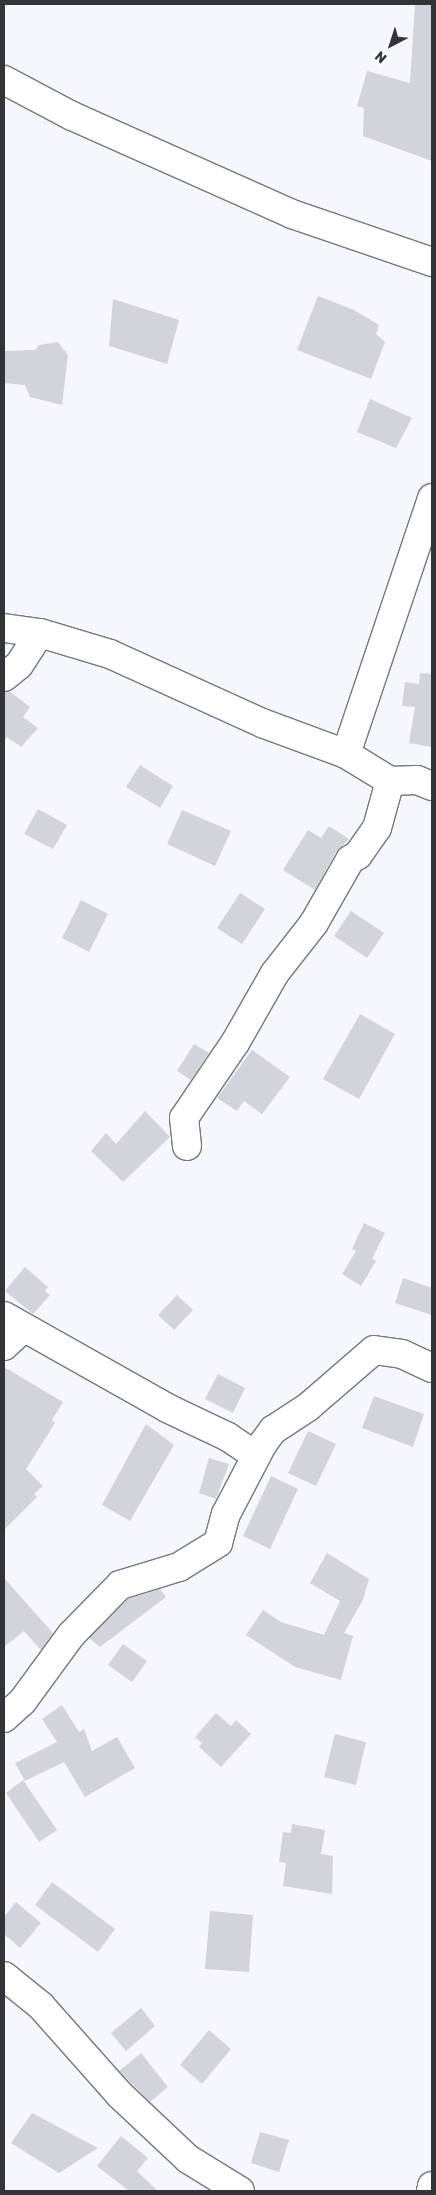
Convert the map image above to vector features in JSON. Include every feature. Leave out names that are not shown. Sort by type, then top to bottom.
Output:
[{"type":"street","points":[[4,80],[72,116],[283,210],[432,262]]},
{"type":"street","points":[[346,754],[432,498]]},
{"type":"street","points":[[4,628],[40,633],[110,654],[262,724],[346,754],[390,781],[417,780],[432,786]]},
{"type":"street","points":[[4,677],[19,666],[40,633]]},
{"type":"street","points":[[187,1146],[184,1118],[235,1043],[275,973],[314,923],[350,860],[358,855],[378,828],[390,781]]},
{"type":"street","points":[[10,1330],[228,1437],[256,1456]]},
{"type":"street","points":[[4,1718],[22,1702],[71,1635],[120,1585],[179,1567],[218,1544],[226,1514],[256,1456],[273,1430],[308,1407],[374,1350],[402,1354],[432,1368]]},
{"type":"street","points":[[4,1976],[41,2006],[119,2094],[188,2159],[240,2191]]},
{"type":"street","points":[[431,2191],[432,2186]]},
{"type":"building","points":[[415,4],[432,4],[432,161],[363,136],[364,108],[357,106],[367,71],[410,83]]},
{"type":"building","points":[[318,296],[354,310],[379,325],[376,334],[385,342],[371,379],[297,350]]},
{"type":"building","points":[[113,299],[179,320],[167,364],[109,346]]},
{"type":"building","points":[[58,342],[68,355],[62,405],[30,397],[25,385],[4,383],[4,351],[35,350],[39,345]]},
{"type":"building","points":[[370,399],[412,418],[396,448],[357,432]]},
{"type":"building","points":[[420,673],[432,674],[432,747],[409,743],[415,707],[402,706],[405,682],[419,684]]},
{"type":"building","points":[[9,691],[30,707],[23,717],[38,728],[21,747],[7,737],[4,741],[4,692]]},
{"type":"building","points":[[140,765],[173,786],[160,808],[126,787]]},
{"type":"building","points":[[38,809],[67,825],[53,849],[24,834]]},
{"type":"building","points":[[182,810],[231,831],[215,866],[167,844]]},
{"type":"building","points":[[329,826],[349,839],[336,852],[315,890],[283,870],[308,830],[321,838]]},
{"type":"building","points":[[240,893],[265,909],[242,944],[217,928]]},
{"type":"building","points":[[81,900],[108,914],[89,952],[62,938]]},
{"type":"building","points":[[351,911],[384,933],[367,958],[334,936]]},
{"type":"building","points":[[360,1014],[395,1034],[359,1099],[323,1079]]},
{"type":"building","points":[[194,1044],[209,1053],[191,1080],[177,1071]]},
{"type":"building","points":[[252,1050],[290,1077],[262,1114],[244,1101],[237,1111],[217,1098]]},
{"type":"building","points":[[145,1111],[170,1137],[123,1182],[91,1151],[106,1133],[116,1144]]},
{"type":"building","points":[[364,1223],[385,1233],[372,1259],[376,1261],[361,1286],[342,1274],[356,1251],[352,1249]]},
{"type":"building","points":[[25,1267],[48,1287],[45,1291],[50,1295],[33,1314],[5,1291]]},
{"type":"building","points":[[403,1278],[432,1288],[432,1315],[395,1303]]},
{"type":"building","points":[[177,1295],[193,1310],[174,1330],[158,1315]]},
{"type":"building","points":[[4,1367],[63,1402],[52,1420],[55,1423],[26,1469],[43,1486],[34,1494],[37,1497],[4,1530]]},
{"type":"building","points":[[218,1374],[245,1388],[233,1413],[205,1399]]},
{"type":"building","points":[[374,1396],[424,1414],[413,1447],[362,1428]]},
{"type":"building","points":[[146,1424],[174,1445],[130,1521],[102,1505]]},
{"type":"building","points":[[308,1431],[336,1444],[316,1486],[288,1473]]},
{"type":"building","points":[[209,1458],[229,1464],[216,1499],[199,1493]]},
{"type":"building","points":[[271,1476],[298,1489],[270,1549],[243,1536]]},
{"type":"building","points":[[327,1553],[369,1579],[363,1600],[344,1633],[353,1636],[341,1680],[295,1667],[246,1635],[263,1610],[281,1622],[324,1635],[340,1601],[310,1583]]},
{"type":"building","points":[[4,1578],[53,1633],[41,1650],[24,1631],[4,1647]]},
{"type":"building","points":[[160,1589],[166,1597],[100,1647],[89,1638],[128,1599]]},
{"type":"building","points":[[123,1644],[147,1661],[132,1682],[108,1665]]},
{"type":"building","points":[[62,1705],[79,1732],[84,1729],[92,1751],[117,1737],[135,1768],[85,1797],[64,1762],[25,1781],[15,1763],[57,1742],[42,1719]]},
{"type":"building","points":[[216,1713],[231,1726],[236,1720],[251,1734],[221,1767],[199,1747],[202,1743],[195,1737]]},
{"type":"building","points":[[335,1734],[366,1742],[356,1785],[324,1777]]},
{"type":"building","points":[[23,1780],[57,1830],[39,1842],[6,1793]]},
{"type":"building","points":[[292,1824],[325,1830],[321,1854],[333,1856],[332,1894],[283,1886],[286,1863],[279,1862],[283,1832],[291,1833]]},
{"type":"building","points":[[52,1882],[115,1929],[98,1952],[35,1905]]},
{"type":"building","points":[[16,1902],[41,1923],[20,1948],[4,1934],[4,1917]]},
{"type":"building","points":[[210,1911],[253,1915],[249,1972],[205,1969]]},
{"type":"building","points":[[141,2008],[155,2026],[126,2051],[111,2033]]},
{"type":"building","points":[[209,2030],[231,2049],[202,2084],[180,2065]]},
{"type":"building","points":[[141,2053],[168,2087],[150,2102],[119,2071]]},
{"type":"building","points":[[32,2113],[98,2148],[59,2173],[11,2143]]},
{"type":"building","points":[[260,2132],[289,2140],[279,2172],[251,2163]]},
{"type":"building","points":[[121,2136],[148,2158],[137,2171],[158,2191],[129,2191],[97,2166]]}]
